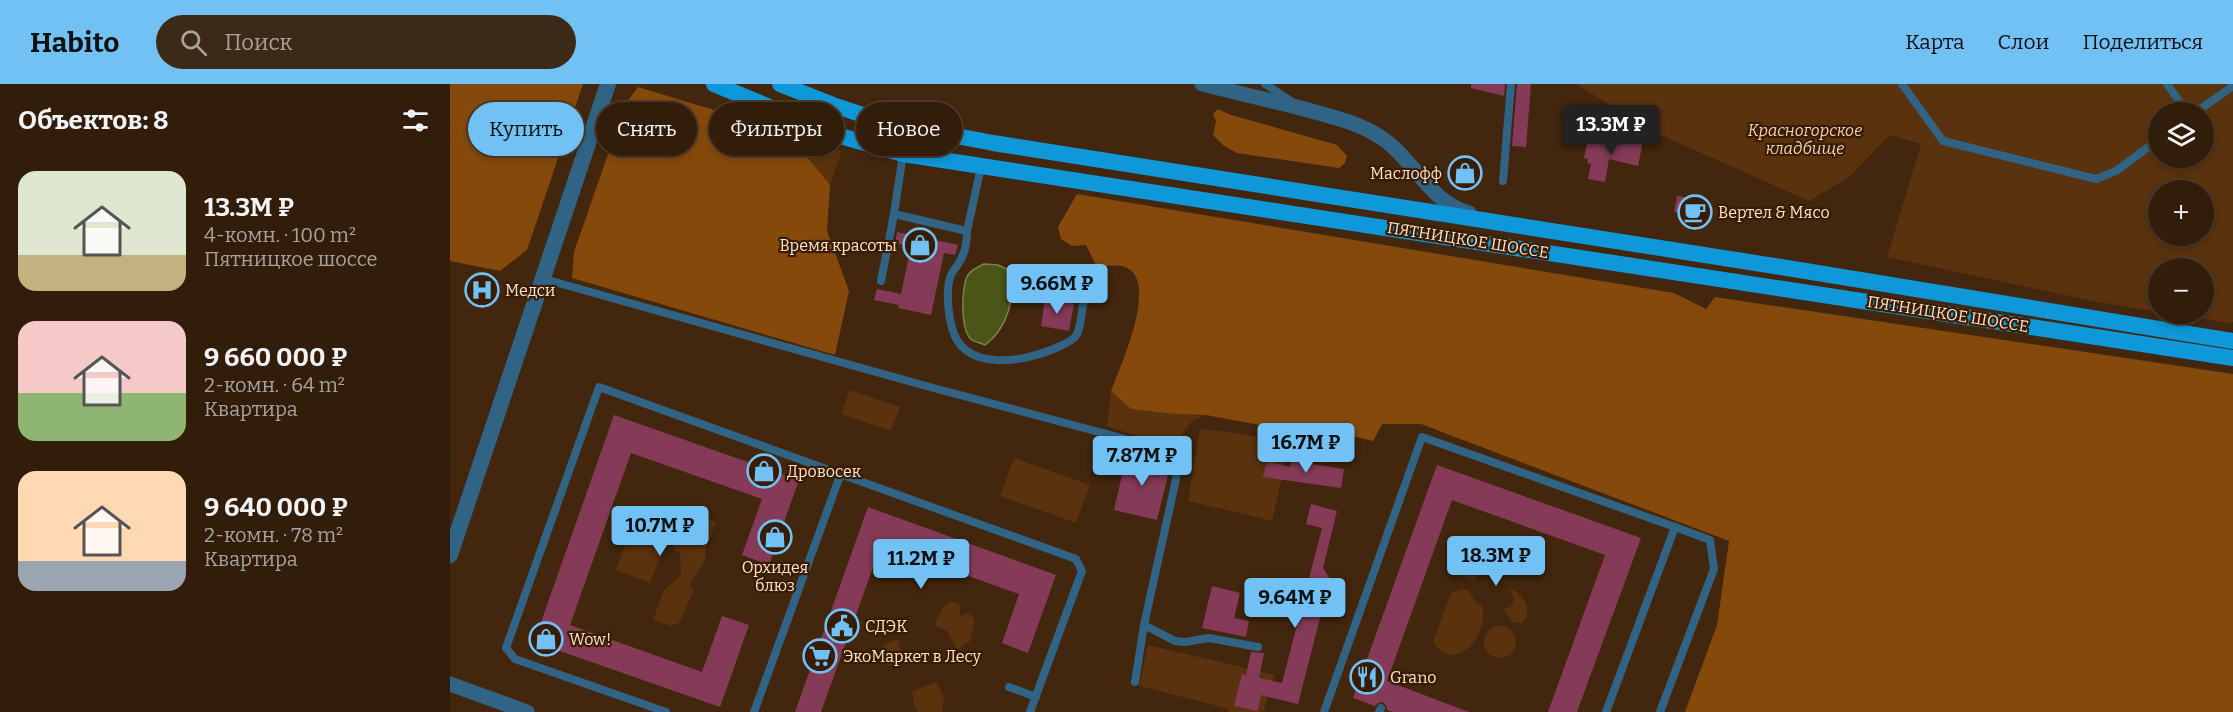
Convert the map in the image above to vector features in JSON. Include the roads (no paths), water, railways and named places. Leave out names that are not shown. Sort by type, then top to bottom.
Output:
[{"type":"main road","name":"ПЯТНИЦКОЕ ШОССЕ","points":[[714,84],[837,135],[856,140]]},
{"type":"main road","name":"ПЯТНИЦКОЕ ШОССЕ","points":[[780,84],[833,105],[895,124],[993,143],[1781,267],[2233,341]]},
{"type":"main road","name":"ПЯТНИЦКОЕ ШОССЕ","points":[[915,156],[2233,358]]},
{"type":"street","points":[[450,555],[608,84]]},
{"type":"street","points":[[1202,84],[1347,121],[1376,134],[1394,147],[1436,196],[1449,206],[1515,226]]},
{"type":"street","points":[[450,684],[527,712]]},
{"type":"lane","points":[[1265,84],[1302,109]]},
{"type":"lane","points":[[1503,181],[1511,84]]},
{"type":"lane","points":[[1902,84],[1943,141],[2096,178],[2116,171],[2148,147]]},
{"type":"lane","points":[[2167,84],[2180,102]]},
{"type":"lane","points":[[2210,102],[2233,86]]},
{"type":"lane","points":[[881,281],[903,156]]},
{"type":"lane","points":[[981,167],[967,231],[967,248],[950,277],[948,305],[957,342],[965,350],[999,361],[1019,360],[1042,354],[1068,343],[1077,335],[1083,305]]},
{"type":"lane","points":[[894,214],[967,231]]},
{"type":"lane","points":[[544,279],[1171,453],[1176,463],[1176,479],[1144,625],[1135,682]]},
{"type":"lane","points":[[666,712],[515,659],[506,648],[599,387],[1076,560],[1082,571],[1030,712]]},
{"type":"lane","points":[[1324,712],[1422,437],[1710,540],[1714,569],[1660,712]]},
{"type":"lane","points":[[754,712],[841,473]]},
{"type":"lane","points":[[1606,712],[1675,527]]},
{"type":"lane","points":[[1144,625],[1176,641],[1185,642],[1209,638],[1258,647]]},
{"type":"lane","points":[[1009,687],[1036,697]]},
{"type":"place","name":"Маслофф","points":[[1465,173]]},
{"type":"place","name":"Вертел & Мясо","points":[[1695,212]]},
{"type":"place","name":"Время красоты","points":[[920,245]]},
{"type":"place","name":"Медси","points":[[482,290]]},
{"type":"place","name":"Дровосек","points":[[764,471]]},
{"type":"place","name":"Орхидея блюз","points":[[775,537]]},
{"type":"place","name":"СДЭК","points":[[842,626]]},
{"type":"place","name":"Wow!","points":[[546,639]]},
{"type":"place","name":"ЭкоМаркет в Лесу","points":[[820,656]]},
{"type":"place","name":"Grano","points":[[1367,677]]},
{"type":"park label","name":"Красногорское кладбище","points":[[1805,139]]}]
